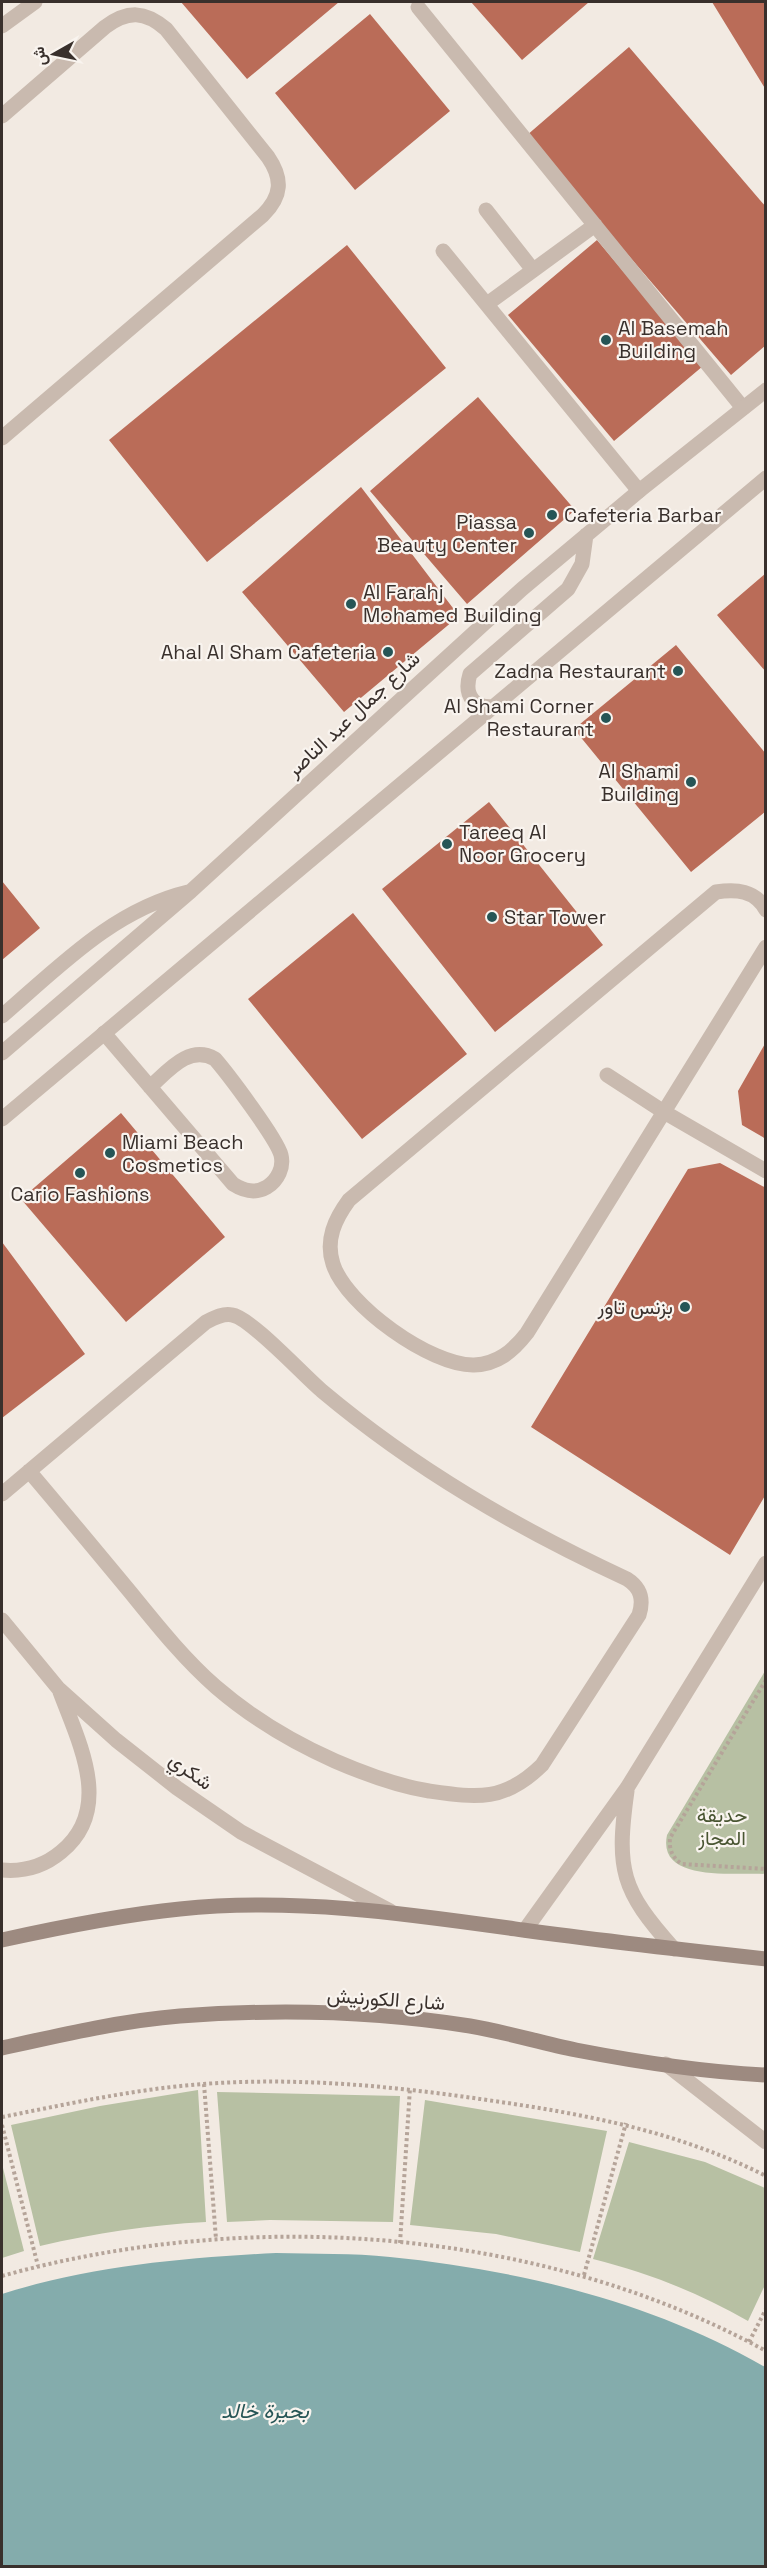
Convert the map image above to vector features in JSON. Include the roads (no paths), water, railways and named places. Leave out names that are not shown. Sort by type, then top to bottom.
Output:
[{"type":"main road","points":[[2,1940],[78,1923],[181,1909],[286,1906],[390,1911],[765,1959]]},
{"type":"main road","name":"شارع الكورنيش","points":[[2,2048],[83,2030],[179,2016],[276,2013],[372,2017],[470,2026],[577,2050],[666,2064],[765,2074]]},
{"type":"street","points":[[2,26],[35,2]]},
{"type":"street","points":[[418,7],[743,408]]},
{"type":"street","points":[[2,116],[105,27],[119,17],[136,13],[153,18],[166,29],[268,157],[278,171],[280,187],[275,203],[263,215],[2,438]]},
{"type":"street","points":[[486,210],[533,270]]},
{"type":"street","points":[[487,304],[595,225]]},
{"type":"street","points":[[443,251],[639,491]]},
{"type":"street","name":"شارع جمال عبد الناصر","points":[[2,1053],[191,891],[459,644],[639,491],[765,390]]},
{"type":"street","points":[[2,1119],[497,706],[765,478]]},
{"type":"street","points":[[497,706],[486,708],[476,704],[469,696],[466,685],[470,675],[568,589],[582,564],[586,535]]},
{"type":"street","points":[[764,905],[749,893],[733,889],[716,892],[349,1200],[332,1229],[331,1255],[339,1279],[362,1306],[389,1329],[419,1347],[451,1360],[472,1365],[494,1362],[513,1350],[526,1333],[765,948]]},
{"type":"street","points":[[2,1016],[112,924],[163,898],[191,891]]},
{"type":"street","points":[[104,1033],[232,1184],[252,1191],[262,1190],[277,1177],[281,1168],[279,1148],[215,1059],[199,1053],[190,1055],[150,1087]]},
{"type":"street","points":[[607,1075],[664,1112],[765,1171]]},
{"type":"street","points":[[2,1494],[29,1471],[206,1322],[218,1316],[232,1315],[245,1319],[319,1388],[404,1455],[514,1524],[627,1579],[636,1585],[641,1594],[642,1605],[639,1615],[542,1765],[531,1776],[518,1785],[489,1796],[475,1797],[413,1789],[359,1772],[308,1749],[260,1721],[215,1686],[175,1647],[29,1471]]},
{"type":"street","points":[[525,1930],[627,1788],[765,1563]]},
{"type":"street","name":"شكري","points":[[2,1620],[58,1688],[124,1747],[177,1788],[241,1832],[390,1911]]},
{"type":"street","points":[[2,1870],[21,1871],[49,1862],[72,1843],[87,1817],[91,1787],[85,1758],[58,1688]]},
{"type":"street","points":[[627,1788],[620,1840],[623,1866],[631,1892],[643,1915],[674,1949]]},
{"type":"street","points":[[666,2064],[765,2142]]},
{"type":"water","name":"بحيرة خالد","points":[[276,2253],[390,2257],[536,2280],[584,2292],[677,2324],[765,2367],[765,2566],[2,2566],[2,2294],[35,2284],[103,2270],[206,2258]]},
{"type":"place","name":"Al Basemah Building","points":[[606,340]]},
{"type":"place","name":"Cafeteria Barbar","points":[[552,515]]},
{"type":"place","name":"Piassa Beauty Center","points":[[529,533]]},
{"type":"place","name":"Al Farahj Mohamed Building","points":[[351,604]]},
{"type":"place","name":"Ahal Al Sham Cafeteria","points":[[388,652]]},
{"type":"place","name":"Zadna Restaurant","points":[[678,671]]},
{"type":"place","name":"Al Shami Corner Restaurant","points":[[606,718]]},
{"type":"place","name":"Al Shami Building","points":[[691,782]]},
{"type":"place","name":"Tareeq Al Noor Grocery","points":[[447,844]]},
{"type":"place","name":"Star Tower","points":[[492,917]]},
{"type":"place","name":"Miami Beach Cosmetics","points":[[110,1153]]},
{"type":"place","name":"Cario Fashions","points":[[80,1173]]},
{"type":"place","name":"بزنس تاور","points":[[685,1307]]},
{"type":"park label","name":"حديقة المجاز","points":[[722,1826]]}]
